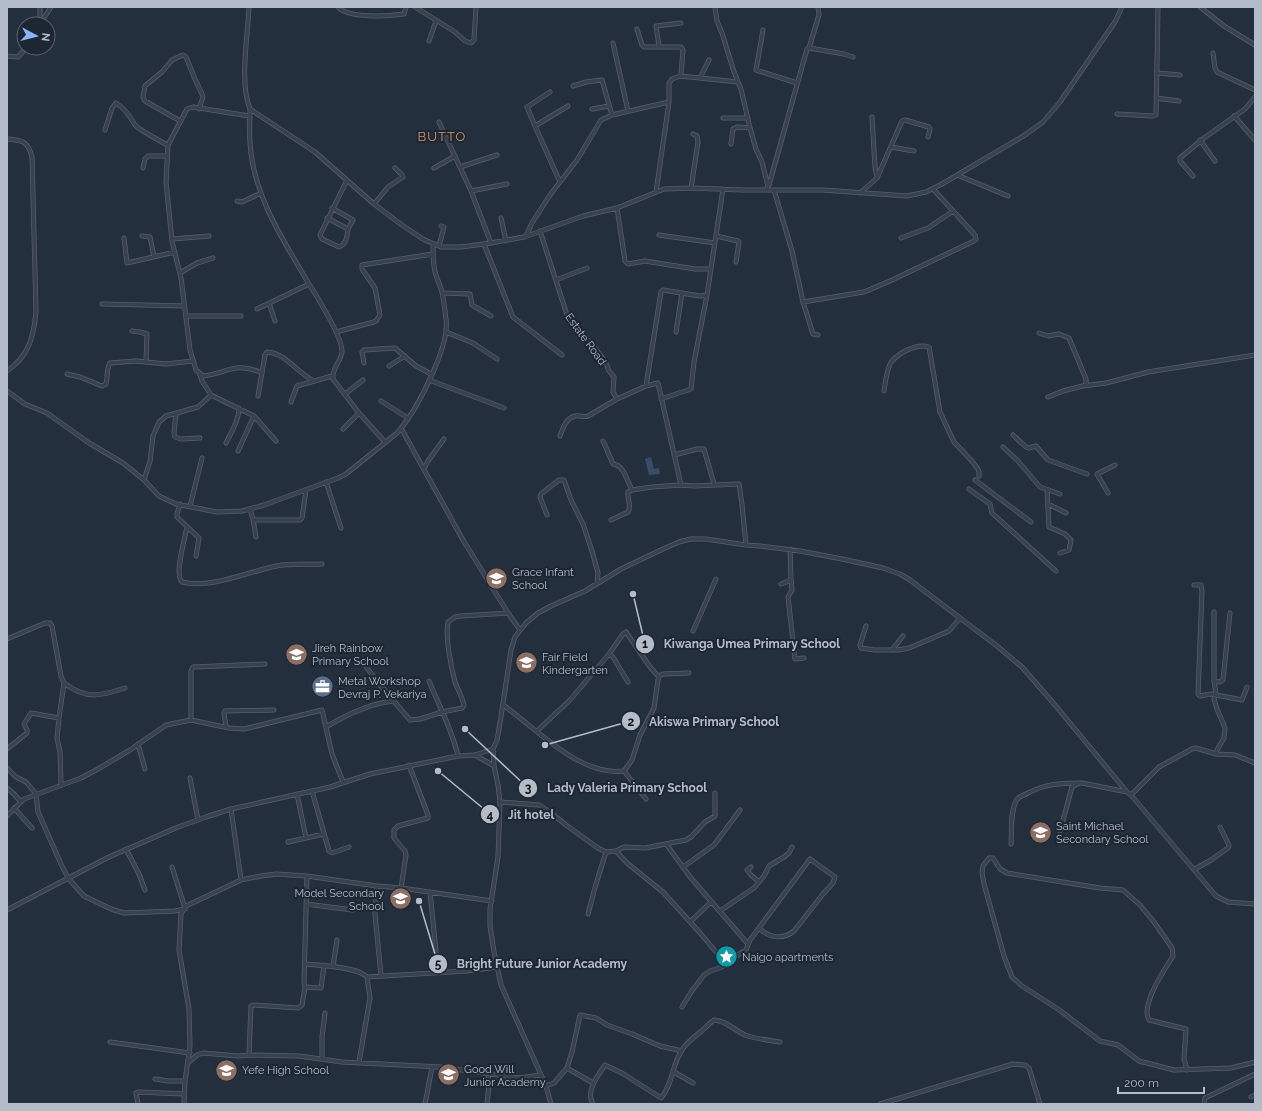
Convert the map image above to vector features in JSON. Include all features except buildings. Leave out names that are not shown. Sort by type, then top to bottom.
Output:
[{"type":"street","points":[[45,16],[51,7]]},
{"type":"street","points":[[250,7],[245,83],[250,109],[250,144],[253,166],[261,193],[265,205],[278,231],[336,332],[340,342],[342,351],[332,376],[334,381],[359,413],[385,442]]},
{"type":"street","points":[[338,7],[343,12],[383,16],[404,14],[406,7]]},
{"type":"street","points":[[415,7],[461,36],[465,41],[472,43],[474,38],[476,7]]},
{"type":"street","points":[[716,7],[717,21],[738,82],[756,149],[762,162],[768,186]]},
{"type":"street","points":[[766,190],[806,51],[809,48],[819,15],[818,7]]},
{"type":"street","points":[[250,109],[315,152],[374,204],[416,235],[433,245],[439,246],[461,247],[506,241],[526,236],[583,216],[617,208],[664,189],[823,190],[907,196],[920,194],[933,189],[1025,135],[1043,122],[1060,102],[1098,48],[1115,22],[1122,7]]},
{"type":"street","points":[[1117,114],[1155,116],[1158,7]]},
{"type":"street","points":[[1200,7],[1224,26],[1255,45]]},
{"type":"street","points":[[429,41],[436,21]]},
{"type":"street","points":[[659,46],[656,26],[681,23]]},
{"type":"street","points":[[637,29],[643,47],[681,47],[683,49],[680,76]]},
{"type":"street","points":[[762,30],[756,70],[797,83]]},
{"type":"street","points":[[613,43],[628,111]]},
{"type":"street","points":[[809,48],[853,57]]},
{"type":"street","points":[[1213,53],[1217,72],[1255,90]]},
{"type":"street","points":[[180,121],[144,100],[143,94],[145,86],[149,82],[162,72],[172,60],[183,55],[186,57],[203,97],[199,109]]},
{"type":"street","points":[[7,56],[19,56]]},
{"type":"street","points":[[700,78],[708,60]]},
{"type":"street","points":[[1157,73],[1180,75]]},
{"type":"street","points":[[656,192],[669,102],[670,80],[680,76],[738,82]]},
{"type":"street","points":[[572,86],[602,80],[612,114]]},
{"type":"street","points":[[550,92],[527,107],[560,182]]},
{"type":"street","points":[[1156,98],[1179,101]]},
{"type":"street","points":[[1193,176],[1179,159],[1200,140],[1245,109],[1254,100]]},
{"type":"street","points":[[526,236],[532,223],[577,160],[599,123],[604,118],[612,114],[669,102]]},
{"type":"street","points":[[106,130],[112,108],[116,103],[133,119],[136,126],[160,142],[168,145]]},
{"type":"street","points":[[535,126],[568,106]]},
{"type":"street","points":[[592,109],[610,106]]},
{"type":"street","points":[[250,116],[199,109],[187,109],[168,145],[166,182],[172,239],[180,273],[190,350],[196,370],[211,395],[254,416],[276,441]]},
{"type":"street","points":[[872,116],[877,178]]},
{"type":"street","points":[[1234,116],[1255,140]]},
{"type":"street","points":[[723,118],[748,118]]},
{"type":"street","points":[[860,193],[877,178],[901,123],[905,120],[929,126],[930,129],[928,137]]},
{"type":"street","points":[[439,122],[471,191],[491,243]]},
{"type":"street","points":[[731,144],[733,129],[737,127],[750,128]]},
{"type":"street","points":[[692,188],[698,142],[698,136],[693,134]]},
{"type":"street","points":[[7,139],[21,140],[30,148],[32,157],[36,311],[35,328],[28,348],[18,363],[7,371]]},
{"type":"street","points":[[1200,140],[1215,161]]},
{"type":"street","points":[[891,147],[914,152]]},
{"type":"street","points":[[460,168],[497,155]]},
{"type":"street","points":[[143,168],[145,159],[148,156],[167,156]]},
{"type":"street","points":[[434,168],[455,156]]},
{"type":"street","points":[[374,204],[388,186],[403,177],[394,168]]},
{"type":"street","points":[[957,175],[1008,196]]},
{"type":"street","points":[[332,208],[353,220],[348,229],[346,241],[339,247],[322,239],[320,235],[327,218],[332,208],[347,180]]},
{"type":"street","points":[[471,191],[506,184]]},
{"type":"street","points":[[804,302],[864,292],[974,241],[976,239],[975,235],[933,189]]},
{"type":"street","points":[[661,399],[691,389],[694,362],[707,295],[723,190]]},
{"type":"street","points":[[774,190],[792,251],[813,334],[818,335]]},
{"type":"street","points":[[237,201],[242,202],[261,193]]},
{"type":"street","points":[[617,208],[625,261],[628,264],[645,261],[694,269],[711,269]]},
{"type":"street","points":[[901,238],[928,228],[953,211]]},
{"type":"street","points":[[327,218],[348,229]]},
{"type":"street","points":[[501,218],[506,241]]},
{"type":"street","points":[[439,246],[444,227],[441,226]]},
{"type":"street","name":"Estate Road","points":[[540,231],[568,317],[605,361],[609,371],[614,377],[613,392],[617,399]]},
{"type":"street","points":[[658,235],[715,243]]},
{"type":"street","points":[[142,236],[150,237],[154,256]]},
{"type":"street","points":[[172,239],[209,236]]},
{"type":"street","points":[[716,236],[739,242],[736,262]]},
{"type":"street","points":[[124,238],[127,263],[175,252]]},
{"type":"street","points":[[484,244],[513,318],[562,354]]},
{"type":"street","points":[[7,391],[25,404],[47,413],[89,443],[113,456],[144,480],[159,496],[167,500],[217,512],[234,512],[274,502],[346,474],[401,428],[408,418],[429,380],[446,332],[447,324],[442,293],[435,273],[433,245]]},
{"type":"street","points":[[336,332],[374,322],[380,315],[375,288],[362,269],[362,265],[433,254]]},
{"type":"street","points":[[180,273],[198,263],[213,258]]},
{"type":"street","points":[[556,280],[587,268]]},
{"type":"street","points":[[257,309],[309,284]]},
{"type":"street","points":[[646,386],[660,293],[663,290],[700,296],[707,295]]},
{"type":"street","points":[[442,293],[470,294],[472,305],[491,316]]},
{"type":"street","points":[[676,332],[682,293]]},
{"type":"street","points":[[269,303],[275,321]]},
{"type":"street","points":[[102,304],[184,306]]},
{"type":"street","points":[[186,316],[241,316]]},
{"type":"street","points":[[132,331],[147,334],[146,362]]},
{"type":"street","points":[[446,332],[473,343],[497,359]]},
{"type":"street","points":[[1039,333],[1048,336],[1059,334],[1064,338],[1069,338],[1085,373],[1086,384],[1083,386]]},
{"type":"street","points":[[884,391],[891,361],[903,352],[913,348],[926,345],[929,346],[940,412],[954,442],[978,469],[978,476]]},
{"type":"street","points":[[364,363],[362,352],[364,350],[395,348],[416,366],[431,374]]},
{"type":"street","points":[[258,396],[266,353],[272,352],[282,356],[305,376],[314,381]]},
{"type":"street","points":[[1048,397],[1057,392],[1148,372],[1255,355]]},
{"type":"street","points":[[389,366],[405,356]]},
{"type":"street","points":[[67,374],[104,386],[107,382],[108,367],[110,363],[146,362],[166,364],[193,361]]},
{"type":"street","points":[[200,375],[206,376],[236,367],[243,367],[262,373]]},
{"type":"street","points":[[291,402],[297,386],[332,376]]},
{"type":"street","points":[[345,394],[363,380]]},
{"type":"street","points":[[429,380],[504,408]]},
{"type":"street","points":[[560,436],[564,425],[568,420],[575,416],[588,416],[617,399],[646,386],[658,383],[682,485]]},
{"type":"street","points":[[144,480],[150,460],[153,436],[156,426],[163,418],[198,407],[211,395]]},
{"type":"street","points":[[381,401],[408,418]]},
{"type":"street","points":[[226,443],[239,414],[239,408]]},
{"type":"street","points":[[176,413],[175,437],[181,439],[200,438]]},
{"type":"street","points":[[343,429],[359,413]]},
{"type":"street","points":[[238,451],[254,416]]},
{"type":"street","points":[[401,428],[463,540],[520,630]]},
{"type":"street","points":[[1013,434],[1026,447],[1029,448],[1036,446],[1048,460],[1088,474]]},
{"type":"street","points":[[424,469],[444,439]]},
{"type":"street","points":[[604,441],[613,464],[618,464],[622,468],[632,490]]},
{"type":"street","points":[[1003,447],[1018,461],[1037,485],[1060,494]]},
{"type":"street","points":[[674,455],[697,449],[704,449],[714,484]]},
{"type":"street","points":[[190,506],[202,458]]},
{"type":"street","points":[[1108,493],[1097,474],[1115,465]]},
{"type":"street","points":[[548,516],[540,497],[541,494],[544,490],[559,480],[564,480],[571,500],[583,524],[592,551],[598,573],[597,584]]},
{"type":"street","points":[[975,480],[1031,522]]},
{"type":"street","points":[[326,482],[341,528]]},
{"type":"street","points":[[611,520],[628,512],[630,508],[627,496],[628,492],[632,490],[682,485],[694,486],[739,484],[746,545]]},
{"type":"street","points":[[969,489],[990,504],[992,512],[1056,571]]},
{"type":"street","points":[[254,520],[300,520],[302,518],[306,490]]},
{"type":"street","points":[[1047,490],[1049,526],[1065,534],[1071,540],[1069,550],[1060,553]]},
{"type":"street","points":[[180,504],[176,514],[177,517],[199,538],[196,556]]},
{"type":"street","points":[[1048,504],[1066,513]]},
{"type":"street","points":[[250,509],[254,520],[256,538]]},
{"type":"street","points":[[187,527],[178,574],[180,581],[184,583],[222,581],[277,565],[322,564]]},
{"type":"street","points":[[551,1104],[546,1086],[501,985],[490,926],[498,857],[500,802],[494,766],[493,749],[497,740],[511,650],[515,637],[520,630],[538,613],[585,591],[621,569],[679,542],[691,539],[706,539],[746,545],[790,549],[876,566],[900,574],[919,586],[1022,667],[1164,836],[1195,870],[1208,888],[1223,900],[1234,903],[1255,904]]},
{"type":"street","points":[[790,549],[792,590],[788,597],[795,659],[804,658]]},
{"type":"street","points":[[693,631],[716,579]]},
{"type":"street","points":[[781,584],[791,579]]},
{"type":"street","points":[[1194,585],[1201,585],[1202,591],[1198,694],[1200,696],[1216,694],[1242,700],[1247,687]]},
{"type":"street","points":[[1214,612],[1214,681],[1216,694],[1214,699],[1215,705],[1224,725],[1225,732],[1224,738],[1216,754]]},
{"type":"street","points":[[364,664],[410,720],[420,720],[442,712],[462,708],[464,705],[454,678],[447,631],[448,622],[454,617],[508,613]]},
{"type":"street","points":[[1214,681],[1223,680],[1230,613]]},
{"type":"street","points":[[866,626],[860,644],[861,648],[874,650],[901,650],[949,631],[960,618]]},
{"type":"street","points":[[7,639],[45,622],[50,623],[52,626],[61,676],[64,683],[58,718],[57,738],[60,752],[60,785]]},
{"type":"street","points":[[537,730],[570,700],[626,632],[650,667],[659,677]]},
{"type":"street","points":[[892,650],[903,636]]},
{"type":"street","points":[[609,654],[628,682]]},
{"type":"street","points":[[191,720],[191,671],[193,667],[264,664]]},
{"type":"street","points":[[624,772],[632,760],[640,735],[654,708],[659,677],[663,674],[689,673]]},
{"type":"street","points":[[429,681],[452,733],[458,756]]},
{"type":"street","points":[[64,683],[82,694],[107,694],[125,688]]},
{"type":"street","points":[[326,727],[364,709],[384,702],[394,701]]},
{"type":"street","points":[[503,704],[573,759],[608,771],[624,772]]},
{"type":"street","points":[[226,727],[225,711],[274,710]]},
{"type":"street","points":[[7,816],[24,799],[81,778],[98,769],[166,725],[191,720],[229,728],[248,728],[322,710],[332,754],[343,782]]},
{"type":"street","points":[[7,749],[27,733],[24,724],[31,713],[58,718]]},
{"type":"street","points":[[138,744],[145,769]]},
{"type":"street","points":[[1131,795],[1159,767],[1190,749],[1196,748],[1216,754],[1235,755],[1255,763]]},
{"type":"street","points":[[7,910],[126,849],[198,820],[231,809],[312,791],[409,765],[458,756],[475,755],[493,749]]},
{"type":"street","points":[[475,755],[494,766]]},
{"type":"street","points":[[401,888],[406,855],[405,851],[394,838],[394,830],[398,826],[428,818],[409,765]]},
{"type":"street","points":[[7,768],[16,777],[26,782],[36,794],[38,812],[68,878],[84,896],[118,912],[130,913],[174,911],[186,908],[241,880],[276,874],[307,876],[492,901]]},
{"type":"street","points":[[624,772],[646,799]]},
{"type":"street","points":[[190,778],[198,820]]},
{"type":"street","points":[[1011,844],[1013,808],[1020,795],[1028,794],[1035,789],[1050,785],[1079,783],[1127,792]]},
{"type":"street","points":[[1060,831],[1072,787],[1079,783]]},
{"type":"street","points":[[7,788],[21,802]]},
{"type":"street","points":[[312,791],[330,852],[349,847]]},
{"type":"street","points":[[500,802],[539,805],[598,848],[606,852],[616,851],[624,847],[645,848],[686,840],[691,837],[705,822],[715,816],[715,793]]},
{"type":"street","points":[[297,794],[306,838]]},
{"type":"street","points":[[14,808],[32,828]]},
{"type":"street","points":[[231,809],[241,880]]},
{"type":"street","points":[[683,867],[714,845],[740,810]]},
{"type":"street","points":[[1195,870],[1228,848],[1229,845],[1220,827]]},
{"type":"street","points":[[288,842],[324,834]]},
{"type":"street","points":[[666,844],[683,867],[748,944]]},
{"type":"street","points":[[720,911],[751,891],[759,882],[769,866],[784,858],[792,847]]},
{"type":"street","points":[[126,849],[146,890]]},
{"type":"street","points":[[616,851],[627,863],[663,892],[725,963]]},
{"type":"street","points":[[588,914],[606,852]]},
{"type":"street","points":[[1187,1070],[1184,1059],[1186,1028],[1149,1020],[1147,1016],[1152,992],[1173,956],[1173,951],[1166,939],[1140,905],[1123,890],[1100,888],[1007,873],[1000,869],[993,858],[989,858],[985,863],[983,870],[984,888],[1009,970],[1016,982],[1063,1012],[1100,1041],[1118,1045],[1140,1061],[1168,1070],[1187,1070],[1231,1068],[1255,1062]]},
{"type":"street","points":[[682,1007],[704,975],[710,971],[722,967],[725,963],[746,950],[748,944],[759,928],[810,859],[835,877],[833,883],[794,930],[788,935],[784,937],[767,934],[759,928]]},
{"type":"street","points":[[172,867],[186,908]]},
{"type":"street","points":[[752,867],[747,870],[759,882]]},
{"type":"street","points":[[249,1055],[251,1006],[298,1008],[302,1005],[305,987],[307,876]]},
{"type":"street","points":[[377,886],[375,914],[380,976]]},
{"type":"street","points":[[430,892],[438,972]]},
{"type":"street","points":[[690,922],[712,902]]},
{"type":"street","points":[[306,904],[353,910]]},
{"type":"street","points":[[184,1104],[185,1081],[190,1053],[189,1010],[178,950],[181,914],[186,908]]},
{"type":"street","points":[[333,966],[337,940]]},
{"type":"street","points":[[305,964],[333,966],[360,971],[367,977],[370,998],[359,1062]]},
{"type":"street","points":[[305,987],[321,988],[324,965]]},
{"type":"street","points":[[367,977],[467,971],[497,967]]},
{"type":"street","points":[[322,1058],[322,1037],[325,1013]]},
{"type":"street","points":[[546,1086],[554,1083],[567,1068],[580,1015],[596,1018],[607,1025],[660,1046],[682,1051]]},
{"type":"street","points":[[593,1104],[591,1097],[593,1083],[606,1065],[622,1072],[661,1098],[674,1072],[677,1060],[682,1051],[714,1020],[727,1024],[738,1032],[748,1036],[780,1042]]},
{"type":"street","points":[[110,1042],[190,1053]]},
{"type":"street","points":[[189,1062],[197,1055],[203,1053],[238,1056],[299,1056],[342,1062],[432,1067],[523,1078],[541,1075]]},
{"type":"street","points":[[880,1104],[1013,1064],[1020,1064],[1029,1068],[1040,1104]]},
{"type":"street","points":[[425,1104],[432,1067]]},
{"type":"street","points":[[567,1068],[593,1083]]},
{"type":"street","points":[[674,1072],[694,1083]]},
{"type":"street","points":[[487,1104],[489,1085],[488,1073]]},
{"type":"street","points":[[1204,1104],[1206,1098],[1255,1074]]},
{"type":"street","points":[[156,1079],[185,1081]]},
{"type":"street","points":[[138,1104],[136,1093],[138,1092],[184,1094]]},
{"type":"water","points":[[651,457],[654,469],[659,468],[660,474],[649,475],[645,459]]},
{"type":"place","name":"Grace Infant School","points":[[496,578]]},
{"type":"place","name":"Kiwanga Umea Primary School","points":[[633,594]]},
{"type":"place","name":"Jireh Rainbow Primary School","points":[[297,654]]},
{"type":"place","name":"Fair Field Kindergarten","points":[[526,663]]},
{"type":"place","name":"Metal Workshop Devraj P. Vekariya","points":[[322,687]]},
{"type":"place","name":"Lady Valeria Primary School","points":[[465,729]]},
{"type":"place","name":"Akiswa Primary School","points":[[545,745]]},
{"type":"place","name":"Jit hotel","points":[[438,771]]},
{"type":"place","name":"Saint Michael Secondary School","points":[[1041,832]]},
{"type":"place","name":"Model Secondary School","points":[[400,899]]},
{"type":"place","name":"Bright Future Junior Academy","points":[[419,901]]},
{"type":"place","name":"Naigo apartments","points":[[726,957]]},
{"type":"place","name":"Yefe High School","points":[[227,1070]]},
{"type":"place","name":"Good Will Junior Academy","points":[[449,1075]]},
{"type":"district","name":"BUTTO","points":[[442,136]]}]
